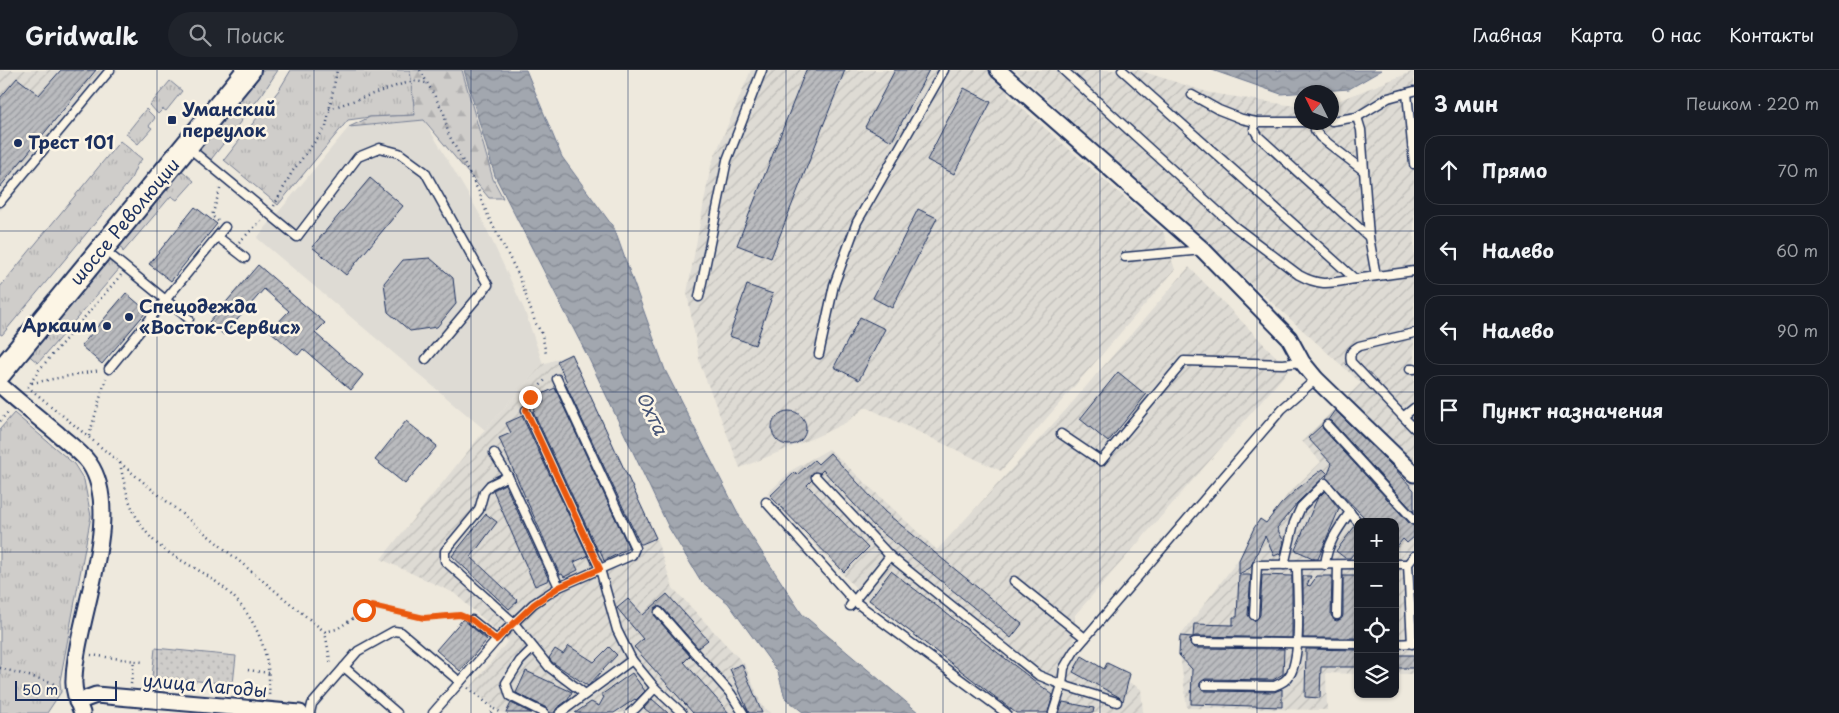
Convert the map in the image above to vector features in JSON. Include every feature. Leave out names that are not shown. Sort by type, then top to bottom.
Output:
[{"type":"main road","name":"шоссе Революции","points":[[0,349],[233,70]]},
{"type":"main road","name":"шоссе Революции","points":[[0,373],[249,70]]},
{"type":"street","points":[[998,70],[1203,250],[1289,338],[1302,362],[1316,379],[1414,474]]},
{"type":"street","points":[[0,385],[89,463],[96,478],[101,498],[102,520],[99,548],[76,658],[74,682],[80,708]]},
{"type":"street","name":"улица Лагоды","points":[[80,708],[96,695],[300,713]]},
{"type":"lane","points":[[0,202],[110,70]]},
{"type":"lane","points":[[699,297],[727,160],[762,70]]},
{"type":"lane","points":[[819,354],[834,285],[857,222],[944,70]]},
{"type":"lane","points":[[1063,70],[1234,226],[1299,275],[1310,281],[1323,284],[1414,272]]},
{"type":"lane","points":[[1122,70],[1355,279]]},
{"type":"lane","points":[[1339,120],[1357,117],[1388,98],[1410,92],[1414,164]]},
{"type":"lane","points":[[1192,95],[1219,110],[1242,119],[1256,122],[1294,123]]},
{"type":"lane","points":[[1357,117],[1361,130],[1369,237],[1376,276]]},
{"type":"lane","points":[[1256,122],[1254,129],[1258,136],[1369,237]]},
{"type":"lane","points":[[1315,130],[1320,137],[1364,171]]},
{"type":"lane","points":[[187,147],[297,238],[358,158],[380,148],[399,153],[425,172],[488,285],[426,359]]},
{"type":"lane","points":[[109,369],[225,227]]},
{"type":"lane","points":[[218,237],[245,258]]},
{"type":"lane","points":[[103,249],[189,319]]},
{"type":"lane","points":[[1124,257],[1203,250]]},
{"type":"lane","points":[[1414,333],[1359,346],[1352,349],[1350,356],[1351,362],[1414,428]]},
{"type":"lane","points":[[1061,434],[1101,461],[1184,361],[1283,364],[1302,362]]},
{"type":"lane","points":[[433,713],[496,640],[534,604],[559,587],[632,555],[636,548],[557,378]]},
{"type":"lane","points":[[1053,713],[1062,685],[1064,668],[1074,651],[1282,409],[1316,379]]},
{"type":"lane","points":[[1404,416],[1414,408]]},
{"type":"lane","points":[[526,410],[600,569],[617,630],[632,660],[655,688],[682,713]]},
{"type":"lane","points":[[1327,424],[1414,520]]},
{"type":"lane","points":[[494,453],[508,476],[559,587]]},
{"type":"lane","points":[[508,476],[490,485],[484,492],[479,510],[445,551],[446,561],[513,622],[549,667],[585,694]]},
{"type":"lane","points":[[816,477],[890,556],[1038,675],[1062,685],[1117,702]]},
{"type":"lane","points":[[1284,565],[1294,523],[1301,508],[1325,483],[1355,518]]},
{"type":"lane","points":[[766,502],[852,603],[1006,713]]},
{"type":"lane","points":[[1326,564],[1327,551],[1334,534],[1350,512]]},
{"type":"lane","points":[[852,603],[890,556]]},
{"type":"lane","points":[[1399,644],[1413,644],[1408,564],[1414,556]]},
{"type":"lane","points":[[1337,615],[1338,564]]},
{"type":"lane","points":[[1254,615],[1257,565],[1354,564]]},
{"type":"lane","points":[[1399,564],[1408,564]]},
{"type":"lane","points":[[1205,685],[1274,686],[1284,682],[1291,672],[1297,644],[1297,565]]},
{"type":"lane","points":[[1014,581],[1085,638]]},
{"type":"lane","points":[[659,612],[731,694],[743,713]]},
{"type":"lane","points":[[472,620],[496,640]]},
{"type":"lane","points":[[310,713],[312,704],[358,651],[394,631],[402,632],[460,682]]},
{"type":"lane","points":[[1195,642],[1354,644]]},
{"type":"lane","points":[[533,648],[520,661],[506,683],[510,696],[544,713]]},
{"type":"lane","points":[[560,713],[632,660]]},
{"type":"lane","points":[[344,667],[397,713]]},
{"type":"lane","points":[[636,711],[655,688]]},
{"type":"path","points":[[232,248],[277,202],[292,172],[326,127],[337,70]]},
{"type":"path","points":[[420,70],[444,112],[448,133],[480,192],[488,216],[514,264],[535,322],[542,334],[546,354]]},
{"type":"path","points":[[329,109],[402,84],[416,81],[426,83]]},
{"type":"path","points":[[224,177],[212,216],[225,227]]},
{"type":"path","points":[[127,268],[39,370],[28,387],[325,632],[334,679]]},
{"type":"path","points":[[31,383],[109,369],[89,436]]},
{"type":"path","points":[[526,410],[530,397],[547,378],[557,378]]},
{"type":"path","points":[[0,421],[10,410]]},
{"type":"path","points":[[120,462],[130,507],[146,533],[168,554],[212,579],[228,592],[244,609],[257,628],[264,644],[270,673],[268,710]]},
{"type":"path","points":[[325,632],[336,629],[372,606],[424,618],[460,615],[472,620]]},
{"type":"path","points":[[91,654],[143,662]]},
{"type":"path","points":[[129,698],[134,661]]},
{"type":"path","points":[[0,668],[51,682],[80,708]]},
{"type":"path","points":[[248,670],[270,673]]},
{"type":"path","points":[[460,682],[494,709],[502,713]]},
{"type":"path","points":[[491,713],[494,709]]},
{"type":"shaded area","points":[[0,70],[118,70],[0,211]]},
{"type":"shaded area","points":[[751,70],[989,70],[1008,87],[1008,96],[1163,231],[1175,270],[1001,471],[866,407],[845,423],[740,468],[700,364],[687,293],[711,165]]},
{"type":"shaded area","points":[[1015,70],[1138,70],[1210,93],[1294,106],[1294,130],[1339,130],[1339,100],[1414,71],[1414,674],[1399,674],[1399,518],[1354,518],[1354,674],[1326,673],[1327,710],[1187,708],[1178,639],[1288,494],[1321,462],[1302,441],[1361,383]]},
{"type":"shaded area","points":[[424,120],[479,213],[524,309],[543,364],[485,430],[257,238],[349,127]]},
{"type":"shaded area","points":[[1189,267],[1289,370],[1075,615],[1074,651],[1141,689],[1143,713],[1014,713],[868,601],[767,494],[792,470],[829,449],[937,550],[1065,411]]},
{"type":"shaded area","points":[[571,354],[656,538],[673,588],[745,665],[762,706],[770,713],[503,713],[470,688],[508,641],[454,593],[381,559],[485,430],[543,364]]},
{"type":"green space","points":[[258,70],[278,70],[263,93],[209,162],[194,150]]},
{"type":"green space","points":[[291,70],[410,70],[415,115],[348,120],[278,205],[224,160],[279,90]]},
{"type":"green space","points":[[410,70],[462,70],[493,179],[503,198],[489,198],[424,120],[349,127],[370,117],[415,115]]},
{"type":"green space","points":[[170,81],[182,91],[166,111],[163,109],[158,114],[150,105]]},
{"type":"green space","points":[[146,109],[155,118],[149,126],[152,128],[138,144],[126,134]]},
{"type":"green space","points":[[120,141],[142,159],[137,165],[130,181],[2,335],[0,334],[0,287]]},
{"type":"green space","points":[[179,168],[194,181],[177,200],[171,196],[123,252],[119,242]]},
{"type":"green space","points":[[109,261],[121,267],[38,363],[26,353],[102,263]]},
{"type":"green space","points":[[14,413],[74,464],[84,480],[91,516],[60,681],[61,692],[47,713],[0,713],[0,429]]},
{"type":"green space","points":[[155,648],[236,656],[233,684],[152,677]]},
{"type":"water","name":"Охта","points":[[464,70],[526,70],[562,157],[614,228],[665,370],[744,525],[802,614],[919,713],[804,713],[785,698],[778,672],[728,603],[701,581],[669,528],[588,357],[495,176]]},
{"type":"water","points":[[1212,70],[1382,70],[1349,89],[1339,90],[1339,85],[1294,85],[1294,93],[1281,94]]},
{"type":"building","name":"Трест 101","points":[[61,70],[96,70],[0,187],[0,98],[17,78],[39,95]]},
{"type":"building","points":[[806,70],[845,70],[771,258],[737,245]]},
{"type":"building","points":[[895,70],[929,70],[892,141],[865,127]]},
{"type":"building","points":[[964,88],[991,102],[954,174],[927,160]]},
{"type":"building","points":[[370,178],[403,206],[346,275],[312,247]]},
{"type":"building","points":[[195,207],[217,224],[171,281],[149,264]]},
{"type":"building","points":[[918,209],[937,218],[892,308],[873,298]]},
{"type":"building","points":[[430,258],[453,278],[456,304],[437,327],[410,331],[388,312],[384,283],[403,260]]},
{"type":"building","points":[[258,265],[325,323],[315,333],[363,375],[351,390],[303,349],[298,355],[270,331],[289,311],[264,289],[224,335],[209,322]]},
{"type":"building","points":[[747,285],[773,294],[755,345],[729,336]]},
{"type":"building","points":[[126,293],[147,311],[102,364],[81,346]]},
{"type":"building","points":[[860,317],[885,329],[859,380],[834,367]]},
{"type":"building","points":[[571,354],[656,538],[642,544],[640,544],[565,383],[567,382],[557,361]]},
{"type":"building","points":[[1118,372],[1146,395],[1108,442],[1080,419]]},
{"type":"building","points":[[555,388],[629,548],[604,561],[533,411],[535,410],[534,407],[544,402],[540,395]]},
{"type":"building","points":[[1335,410],[1414,490],[1414,512],[1331,421],[1328,420]]},
{"type":"building","points":[[789,411],[801,416],[806,428],[801,440],[789,445],[777,440],[772,428],[777,416]]},
{"type":"building","points":[[522,416],[588,556],[574,562],[578,570],[564,577],[562,574],[560,575],[499,438],[511,433],[506,423]]},
{"type":"building","points":[[406,421],[437,446],[405,484],[375,460]]},
{"type":"building","points":[[1322,425],[1323,429],[1410,524],[1414,526],[1414,537],[1407,543],[1403,539],[1399,544],[1399,518],[1363,518],[1326,478],[1327,474],[1297,503],[1277,528],[1284,542],[1281,553],[1274,556],[1265,536],[1250,568],[1239,574],[1239,560],[1260,519],[1266,523],[1281,504],[1323,469],[1328,474],[1332,464],[1308,438]]},
{"type":"building","points":[[830,453],[885,512],[1022,624],[1011,638],[874,526],[823,470],[820,473],[814,472],[811,476],[812,480],[807,485],[868,548],[844,572],[770,496],[795,472],[797,475],[814,460],[818,464]]},
{"type":"building","points":[[505,484],[549,580],[535,586],[493,490]]},
{"type":"building","points":[[1325,491],[1339,509],[1318,559],[1315,559],[1295,550],[1317,499]]},
{"type":"building","points":[[486,514],[497,522],[471,557],[518,601],[509,609],[452,556]]},
{"type":"building","points":[[1354,527],[1354,553],[1350,558],[1345,558],[1336,551]]},
{"type":"building","points":[[891,571],[1053,695],[1048,713],[1016,713],[869,600]]},
{"type":"building","points":[[1239,575],[1251,575],[1248,615],[1254,621],[1260,615],[1262,575],[1292,576],[1292,638],[1195,636],[1190,639],[1190,644],[1195,648],[1284,649],[1283,674],[1273,680],[1205,679],[1200,683],[1200,687],[1205,691],[1274,692],[1282,689],[1282,707],[1191,704],[1192,669],[1179,655],[1180,636],[1193,637],[1194,624],[1233,625],[1233,617],[1237,617]]},
{"type":"building","points":[[1303,576],[1311,576],[1307,585],[1310,586],[1317,576],[1332,576],[1331,615],[1337,621],[1343,615],[1343,576],[1354,576],[1354,638],[1303,638]]},
{"type":"building","points":[[667,594],[708,640],[698,648],[663,608],[658,606],[655,608],[654,615],[690,656],[684,662],[729,713],[693,713],[634,647],[643,639],[617,608],[628,599],[643,615]]},
{"type":"building","points":[[463,619],[487,640],[460,671],[436,650]]},
{"type":"building","points":[[569,646],[594,662],[609,647],[617,655],[588,686],[549,658],[555,649],[563,654]]},
{"type":"building","points":[[1306,649],[1354,650],[1354,667],[1321,667],[1320,698],[1305,697]]},
{"type":"building","points":[[1399,655],[1414,655],[1414,668],[1399,668]]},
{"type":"building","points":[[1082,656],[1104,669],[1107,663],[1130,674],[1123,701],[1073,672]]},
{"type":"building","points":[[742,664],[762,713],[749,713],[730,669]]},
{"type":"building","points":[[526,671],[572,692],[568,700],[557,708],[554,713],[550,713],[547,708],[516,693]]},
{"type":"building","points":[[632,673],[645,691],[636,700],[614,713],[575,713],[591,702],[599,706],[604,697],[601,695]]},
{"type":"building","points":[[652,699],[668,713],[650,713],[644,708]]},
{"type":"building","points":[[1063,702],[1094,708],[1093,713],[1059,713]]},
{"type":"building","points":[[511,703],[531,713],[506,713]]},
{"type":"place","name":"Уманский переулок","points":[[172,120]]},
{"type":"place","name":"Трест 101","points":[[18,143]]},
{"type":"place","name":"Спецодежда «Восток-Сервис»","points":[[129,317]]},
{"type":"place","name":"Аркаим","points":[[107,326]]},
{"type":"route","points":[[364,610],[372,606],[424,618],[460,615],[472,620],[496,640],[534,604],[559,587],[600,569],[526,410],[530,397]]}]
